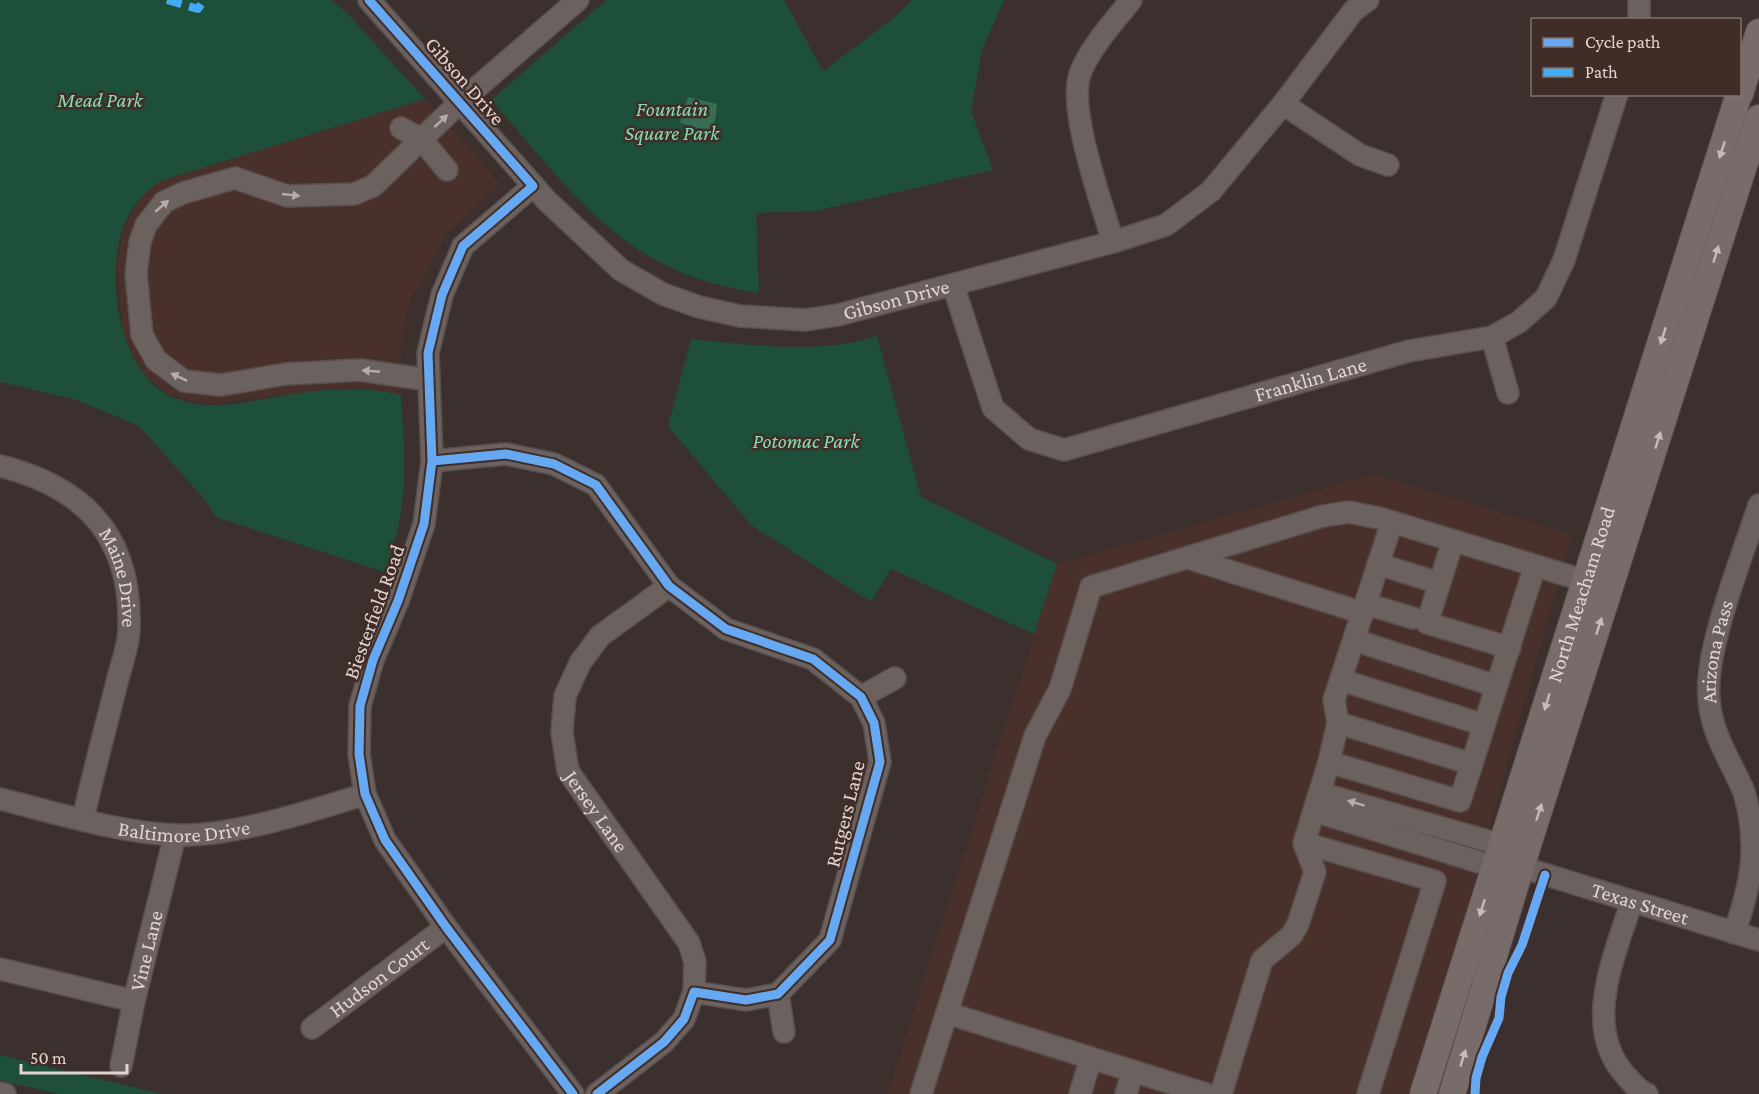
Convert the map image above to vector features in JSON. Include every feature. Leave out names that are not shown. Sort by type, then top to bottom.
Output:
[{"type":"main road","name":"North Meacham Road","points":[[1741,88],[1759,32]]},
{"type":"main road","name":"North Meacham Road","points":[[1423,1094],[1738,96]]},
{"type":"main road","name":"North Meacham Road","points":[[1452,1094],[1521,867],[1759,118]]},
{"type":"street","name":"Gibson Drive","points":[[369,0],[533,186],[621,270],[663,294],[699,307],[749,317],[805,320],[838,315],[953,285],[1113,242],[1166,225],[1211,191],[1283,104],[1354,10],[1368,0]]},
{"type":"street","points":[[429,380],[360,370],[286,374],[221,385],[184,381],[156,360],[142,335],[136,273],[140,242],[146,225],[164,202],[183,193],[235,178],[287,196],[354,194],[373,186],[460,102],[578,0]]},
{"type":"street","points":[[1113,242],[1077,114],[1080,74],[1097,41],[1131,0]]},
{"type":"street","points":[[1639,0],[1639,18]]},
{"type":"street","name":"Franklin Lane","points":[[953,285],[993,408],[1029,439],[1064,450],[1409,351],[1492,337],[1519,322],[1546,298],[1564,260],[1616,96]]},
{"type":"street","points":[[1283,104],[1360,155],[1388,165]]},
{"type":"street","points":[[400,128],[421,139],[447,170]]},
{"type":"street","name":"Biesterfield Road","points":[[533,186],[463,246],[442,296],[428,353],[432,460],[424,524],[398,602],[373,660],[360,706],[359,754],[364,794],[385,840],[447,927],[573,1094]]},
{"type":"street","points":[[1492,337],[1508,393]]},
{"type":"street","name":"Rutgers Lane","points":[[432,460],[506,454],[554,464],[596,486],[669,586],[726,629],[813,658],[861,697],[874,723],[880,762],[837,918],[830,940],[778,994]]},
{"type":"street","name":"Maine Drive","points":[[0,466],[44,479],[86,508],[107,533],[126,582],[129,630],[82,819]]},
{"type":"street","name":"Arizona Pass","points":[[1734,933],[1753,879],[1756,830],[1744,792],[1717,741],[1708,698],[1712,655],[1759,505]]},
{"type":"street","points":[[921,1094],[1035,736],[1060,689],[1091,587],[1323,516],[1349,512],[1392,522],[1611,588]]},
{"type":"street","points":[[1221,1094],[1262,960],[1292,935],[1298,924],[1315,872],[1304,843],[1329,762],[1338,723],[1335,700],[1392,522]]},
{"type":"street","points":[[1453,541],[1427,623],[1510,648]]},
{"type":"street","points":[[1188,558],[1364,608],[1413,618]]},
{"type":"street","points":[[1378,564],[1426,579]]},
{"type":"street","points":[[1329,762],[1460,801],[1535,566]]},
{"type":"street","name":"Jersey Lane","points":[[669,586],[600,636],[580,663],[565,696],[562,732],[568,771],[689,943],[695,962],[694,992]]},
{"type":"street","points":[[1354,640],[1496,686]]},
{"type":"street","points":[[861,697],[895,678]]},
{"type":"street","points":[[1341,680],[1484,725]]},
{"type":"street","points":[[1338,723],[1472,764]]},
{"type":"street","points":[[1376,864],[1403,785]]},
{"type":"street","name":"Baltimore Drive","points":[[0,799],[82,819],[175,836],[243,827],[364,794]]},
{"type":"street","points":[[1317,802],[1499,856],[1521,867]]},
{"type":"street","name":"Vine Lane","points":[[121,1066],[134,1001],[175,836]]},
{"type":"street","points":[[1304,843],[1435,881],[1368,1094]]},
{"type":"street","name":"Texas Street","points":[[1521,867],[1759,940]]},
{"type":"street","points":[[1632,901],[1609,974],[1602,1025],[1616,1064],[1647,1094]]},
{"type":"street","name":"Hudson Court","points":[[312,1028],[447,927]]},
{"type":"street","points":[[0,969],[134,1001]]},
{"type":"street","points":[[597,1094],[664,1042],[684,1019],[694,992],[746,1000],[778,994],[784,1032]]},
{"type":"street","points":[[947,1013],[1013,1040],[1053,1052],[1091,1058],[1206,1094]]},
{"type":"street","points":[[1080,1094],[1091,1058]]},
{"type":"street","points":[[1126,1094],[1132,1071]]},
{"type":"street","points":[[0,1093],[5,1094]]},
{"type":"shaded area","points":[[688,97],[717,104],[715,121],[709,131],[680,123]]},
{"type":"shaded area","points":[[425,99],[500,183],[446,235],[412,297],[403,329],[400,364],[401,395],[363,388],[337,389],[206,404],[168,395],[148,378],[133,359],[122,331],[117,266],[123,230],[143,194],[160,181],[173,175]]},
{"type":"shaded area","points":[[1374,474],[1572,534],[1415,1094],[887,1094],[1057,564]]},
{"type":"green space","name":"Mead Park","points":[[0,0],[331,0],[347,13],[425,99],[160,181],[141,197],[127,218],[120,239],[116,263],[119,314],[126,339],[136,362],[150,381],[168,395],[201,405],[218,405],[331,390],[366,389],[401,395],[404,442],[402,506],[384,572],[216,517],[206,501],[139,426],[77,400],[0,382]]},
{"type":"green space","name":"Fountain Square Park","points":[[606,0],[784,0],[823,71],[890,21],[912,0],[1004,0],[982,50],[971,111],[993,170],[816,211],[756,213],[759,293],[712,283],[672,268],[637,249],[606,225],[549,168],[491,100]]},
{"type":"green space","name":"Potomac Park","points":[[877,336],[921,497],[1057,564],[1034,634],[891,569],[871,602],[751,525],[668,426],[691,339],[760,346],[808,347],[855,342]]},
{"type":"green space","points":[[0,1055],[161,1094],[58,1094],[0,1080]]},
{"type":"marked path","points":[[167,0],[198,9],[204,0]]},
{"type":"cycle path","points":[[369,0],[533,186],[463,246],[442,295],[428,353],[432,461],[424,524],[398,601],[373,660],[360,706],[359,754],[365,794],[385,840],[446,927],[573,1094]]},
{"type":"cycle path","points":[[432,461],[506,454],[554,464],[596,485],[669,586],[726,629],[813,659],[861,697],[874,723],[880,762],[830,940],[778,994],[746,1000],[694,992],[684,1019],[664,1042],[597,1094]]},
{"type":"cycle path","points":[[1475,1094],[1476,1078],[1482,1057],[1499,1018],[1501,997],[1508,973],[1522,945],[1545,875]]}]
